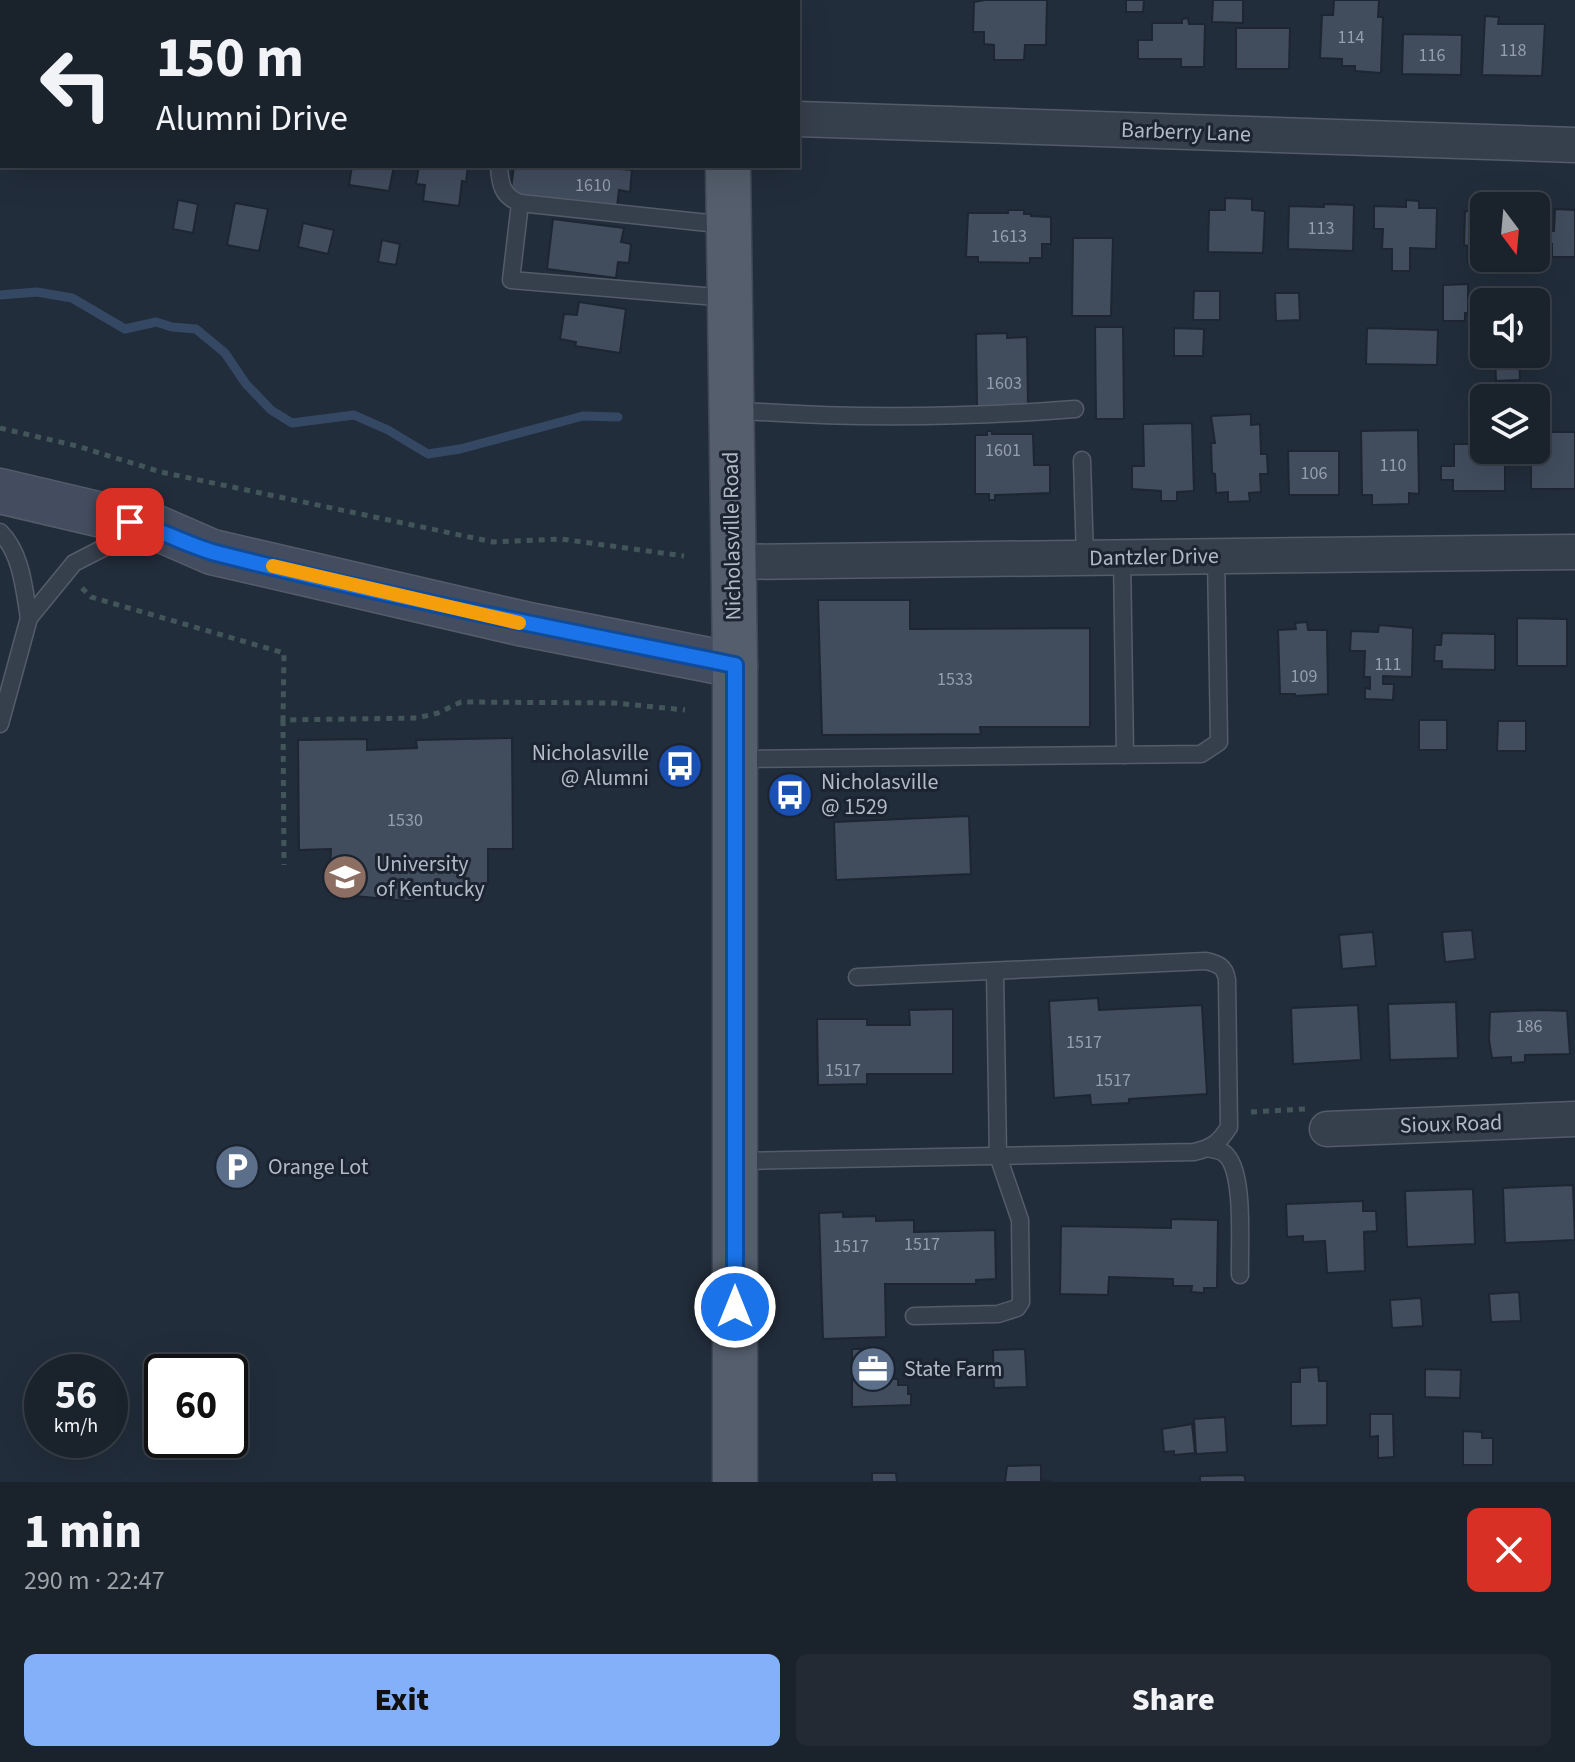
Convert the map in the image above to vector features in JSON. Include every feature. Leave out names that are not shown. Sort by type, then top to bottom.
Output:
[{"type":"main road","name":"Nicholasville Road","points":[[728,168],[735,665],[735,1482]]},
{"type":"main road","points":[[0,491],[157,528],[212,552],[524,624],[735,665]]},
{"type":"main road","points":[[0,516],[155,553],[212,552]]},
{"type":"street","name":"Barberry Lane","points":[[800,119],[1575,145]]},
{"type":"street","name":"Dantzler Drive","points":[[732,562],[1575,552]]},
{"type":"street","name":"Sioux Road","points":[[1327,1129],[1575,1119]]},
{"type":"lane","points":[[499,168],[500,182],[508,199],[520,203],[728,225]]},
{"type":"lane","points":[[520,203],[511,280],[729,298]]},
{"type":"lane","points":[[730,410],[835,415],[985,416],[1075,409]]},
{"type":"lane","points":[[1082,460],[1085,558]]},
{"type":"lane","points":[[0,532],[10,541],[20,567],[29,618]]},
{"type":"lane","points":[[0,724],[29,618],[74,563],[113,543]]},
{"type":"lane","points":[[734,759],[1201,754],[1219,742],[1216,556]]},
{"type":"lane","points":[[1122,557],[1125,755]]},
{"type":"lane","points":[[857,977],[1206,961],[1220,965],[1226,971],[1227,980],[1229,1127],[1211,1149]]},
{"type":"lane","points":[[914,1316],[998,1314],[1017,1308],[1021,1302],[1020,1220],[998,1156],[995,971]]},
{"type":"lane","points":[[734,1161],[1219,1150],[1228,1157],[1237,1181],[1240,1275]]},
{"type":"path","points":[[0,428],[77,446],[161,472],[493,542],[561,539],[684,556]]},
{"type":"path","points":[[73,579],[91,597],[284,653],[284,865]]},
{"type":"path","points":[[283,720],[417,718],[438,713],[461,702],[615,703],[685,710]]},
{"type":"path","points":[[1229,1113],[1307,1109],[1327,1129]]},
{"type":"building","points":[[1047,0],[1046,45],[1025,45],[1024,60],[994,60],[994,45],[984,44],[984,32],[973,32],[974,2]]},
{"type":"building","points":[[1126,0],[1144,0],[1143,12],[1126,12]]},
{"type":"building","points":[[1213,0],[1243,0],[1243,23],[1212,22]]},
{"type":"building","points":[[1334,0],[1379,0],[1378,17],[1383,17],[1381,73],[1355,71],[1355,66],[1342,66],[1342,59],[1320,58],[1322,15],[1333,15]]},
{"type":"building","points":[[1485,16],[1499,17],[1498,24],[1545,24],[1542,76],[1482,75]]},
{"type":"building","points":[[1188,18],[1189,24],[1205,24],[1204,67],[1181,67],[1181,59],[1138,59],[1138,40],[1152,40],[1152,23],[1182,23],[1182,19]]},
{"type":"building","points":[[1236,28],[1290,28],[1289,69],[1236,69]]},
{"type":"building","points":[[1403,34],[1462,35],[1461,75],[1402,74]]},
{"type":"building","points":[[352,168],[394,168],[389,191],[349,185]]},
{"type":"building","points":[[419,168],[468,168],[466,182],[462,181],[459,206],[423,201],[425,185],[416,184]]},
{"type":"building","points":[[514,168],[632,170],[630,192],[619,190],[617,207],[510,196]]},
{"type":"building","points":[[1225,198],[1252,199],[1252,210],[1265,211],[1263,253],[1208,252],[1209,210],[1225,210]]},
{"type":"building","points":[[178,200],[198,204],[193,233],[173,229]]},
{"type":"building","points":[[1406,200],[1419,201],[1419,208],[1437,208],[1436,249],[1410,248],[1410,271],[1392,271],[1392,249],[1382,249],[1383,229],[1374,229],[1374,206],[1406,207]]},
{"type":"building","points":[[235,203],[268,209],[259,251],[227,245]]},
{"type":"building","points":[[1324,204],[1354,205],[1353,251],[1288,249],[1289,206],[1324,207]]},
{"type":"building","points":[[1555,209],[1575,210],[1575,257],[1552,257],[1550,231],[1554,231]]},
{"type":"building","points":[[1008,210],[1024,210],[1024,214],[1031,216],[1051,217],[1051,244],[1042,244],[1042,258],[1030,258],[1030,263],[978,262],[978,257],[966,257],[968,213],[1008,213]]},
{"type":"building","points":[[1465,211],[1470,211],[1470,262],[1467,262],[1468,246],[1464,245]]},
{"type":"building","points":[[553,219],[624,228],[621,242],[631,244],[629,263],[618,262],[616,278],[547,269]]},
{"type":"building","points":[[303,223],[334,230],[328,254],[298,247]]},
{"type":"building","points":[[1073,238],[1113,238],[1111,316],[1072,316]]},
{"type":"building","points":[[382,240],[400,244],[396,265],[378,262]]},
{"type":"building","points":[[1468,284],[1465,321],[1443,321],[1443,285]]},
{"type":"building","points":[[1194,291],[1220,291],[1220,320],[1193,320]]},
{"type":"building","points":[[1275,293],[1299,293],[1300,320],[1276,321]]},
{"type":"building","points":[[579,302],[626,309],[620,353],[575,346],[576,342],[560,339],[564,314],[577,315]]},
{"type":"building","points":[[1095,327],[1123,327],[1124,419],[1096,419]]},
{"type":"building","points":[[1174,328],[1204,329],[1203,356],[1174,356]]},
{"type":"building","points":[[1367,328],[1438,330],[1437,365],[1366,364]]},
{"type":"building","points":[[1007,333],[1007,338],[1027,337],[1028,406],[977,407],[976,334]]},
{"type":"building","points":[[1496,368],[1520,368],[1520,380],[1496,381]]},
{"type":"building","points":[[1251,414],[1251,425],[1260,424],[1261,454],[1267,454],[1268,474],[1260,474],[1261,492],[1249,493],[1250,501],[1228,502],[1228,492],[1216,493],[1215,474],[1212,473],[1211,443],[1215,443],[1211,416]]},
{"type":"building","points":[[1192,423],[1194,491],[1177,492],[1177,501],[1161,501],[1161,491],[1132,489],[1132,466],[1144,466],[1143,424]]},
{"type":"building","points":[[1418,430],[1419,494],[1409,493],[1409,504],[1372,505],[1372,495],[1362,495],[1361,431]]},
{"type":"building","points":[[987,431],[992,431],[992,434],[1033,434],[1034,465],[1050,465],[1050,493],[995,495],[995,500],[989,500],[989,494],[975,494],[975,435],[987,435]]},
{"type":"building","points":[[1550,432],[1575,432],[1575,489],[1531,489],[1531,464],[1550,464]]},
{"type":"building","points":[[1454,444],[1470,444],[1470,464],[1505,464],[1505,491],[1453,491],[1453,480],[1441,480],[1441,466],[1454,466]]},
{"type":"building","points":[[1288,451],[1339,451],[1339,495],[1289,495]]},
{"type":"building","points":[[818,600],[910,600],[910,629],[1090,628],[1090,727],[980,727],[981,734],[822,735]]},
{"type":"building","points":[[1517,618],[1567,619],[1567,666],[1517,666]]},
{"type":"building","points":[[1307,622],[1308,630],[1327,630],[1328,694],[1280,694],[1278,630],[1296,629],[1295,623]]},
{"type":"building","points":[[1379,625],[1413,628],[1412,677],[1383,676],[1383,684],[1394,684],[1393,700],[1365,699],[1365,688],[1370,689],[1370,677],[1364,677],[1365,651],[1350,651],[1351,631],[1378,632]]},
{"type":"building","points":[[1442,633],[1495,634],[1495,670],[1442,669],[1442,661],[1434,661],[1435,645],[1441,645]]},
{"type":"building","points":[[1419,720],[1447,720],[1447,750],[1419,750]]},
{"type":"building","points":[[1498,721],[1526,721],[1526,751],[1497,751]]},
{"type":"building","points":[[512,738],[513,849],[488,849],[488,883],[409,901],[354,896],[329,889],[331,849],[299,850],[298,740],[367,739],[367,750],[417,748],[416,740]]},
{"type":"building","points":[[969,816],[971,874],[836,880],[834,822]]},
{"type":"building","points":[[1472,930],[1475,959],[1445,962],[1442,932]]},
{"type":"building","points":[[1373,932],[1376,966],[1342,969],[1339,935]]},
{"type":"building","points":[[1098,998],[1099,1010],[1202,1005],[1207,1094],[1091,1105],[1090,1095],[1054,1098],[1049,1001]]},
{"type":"building","points":[[1456,1002],[1458,1058],[1390,1060],[1388,1004]]},
{"type":"building","points":[[1358,1005],[1361,1060],[1293,1064],[1291,1008]]},
{"type":"building","points":[[953,1009],[953,1074],[867,1074],[867,1084],[818,1085],[817,1019],[867,1019],[867,1025],[910,1025],[909,1010]]},
{"type":"building","points":[[1567,1011],[1570,1054],[1525,1055],[1525,1062],[1511,1063],[1511,1057],[1492,1058],[1490,1012]]},
{"type":"building","points":[[1573,1185],[1575,1240],[1505,1243],[1503,1188]]},
{"type":"building","points":[[1473,1189],[1475,1244],[1407,1247],[1405,1191]]},
{"type":"building","points":[[1363,1201],[1363,1211],[1376,1211],[1377,1231],[1364,1232],[1365,1271],[1327,1273],[1325,1241],[1303,1242],[1303,1236],[1287,1237],[1286,1204]]},
{"type":"building","points":[[843,1212],[843,1217],[876,1216],[876,1221],[914,1220],[914,1232],[995,1230],[996,1279],[976,1280],[976,1284],[885,1284],[886,1337],[823,1339],[819,1213]]},
{"type":"building","points":[[1171,1219],[1218,1220],[1217,1288],[1204,1288],[1204,1293],[1191,1292],[1192,1286],[1173,1286],[1173,1279],[1109,1277],[1108,1295],[1060,1294],[1061,1226],[1171,1228]]},
{"type":"building","points":[[1519,1292],[1521,1321],[1491,1322],[1489,1294]]},
{"type":"building","points":[[1421,1298],[1423,1326],[1392,1328],[1390,1300]]},
{"type":"building","name":"State Farm","points":[[852,1349],[875,1349],[875,1358],[893,1358],[893,1379],[898,1379],[898,1385],[908,1385],[911,1405],[852,1407]]},
{"type":"building","points":[[1025,1349],[1027,1387],[994,1388],[993,1350]]},
{"type":"building","points":[[1318,1367],[1319,1381],[1327,1381],[1327,1425],[1291,1426],[1291,1382],[1300,1382],[1300,1368]]},
{"type":"building","points":[[1425,1369],[1461,1370],[1460,1398],[1425,1397]]},
{"type":"building","points":[[1370,1414],[1393,1414],[1394,1457],[1378,1458],[1378,1436],[1370,1437]]},
{"type":"building","points":[[1225,1417],[1227,1452],[1196,1454],[1194,1419]]},
{"type":"building","points":[[1192,1424],[1195,1453],[1174,1455],[1174,1451],[1164,1452],[1162,1429]]},
{"type":"building","points":[[1463,1431],[1482,1432],[1482,1438],[1493,1438],[1493,1465],[1463,1465]]},
{"type":"building","points":[[1041,1465],[1041,1480],[1053,1482],[1005,1482],[1007,1466]]},
{"type":"building","points":[[872,1473],[896,1473],[897,1482],[872,1482]]},
{"type":"building","points":[[1244,1475],[1246,1482],[1200,1482],[1200,1476]]},
{"type":"waterway","points":[[0,295],[37,292],[72,298],[125,329],[156,322],[196,329],[225,353],[246,384],[271,410],[292,423],[354,415],[388,430],[428,454],[460,449],[583,416],[618,417]]},
{"type":"slow traffic","points":[[273,566],[519,623]]},
{"type":"place","name":"Nicholasville @ Alumni","points":[[680,766]]},
{"type":"place","name":"Nicholasville @ 1529","points":[[790,795]]},
{"type":"place","name":"University of Kentucky","points":[[345,877]]},
{"type":"place","name":"Orange Lot","points":[[237,1167]]},
{"type":"place","name":"State Farm","points":[[873,1369]]},
{"type":"route","points":[[130,522],[157,528],[212,552],[524,624],[735,665],[735,1307]]}]
